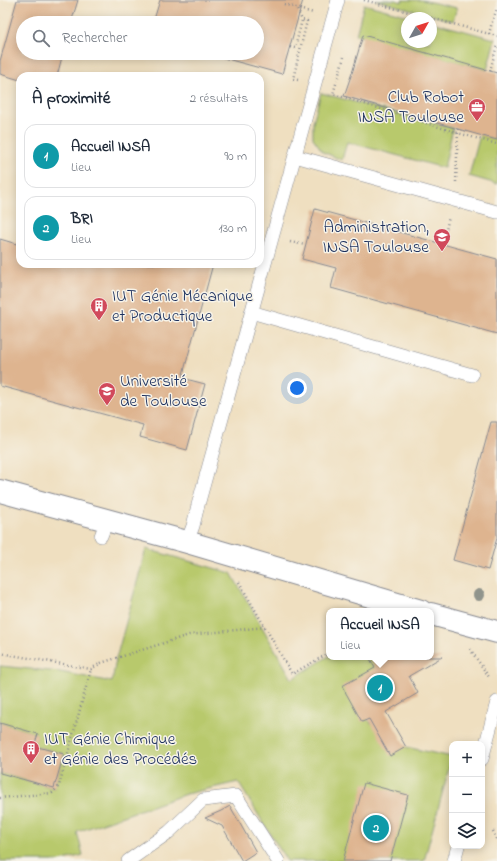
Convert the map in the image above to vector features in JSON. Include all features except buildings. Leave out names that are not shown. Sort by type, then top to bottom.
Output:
[{"type":"street","points":[[0,491],[104,528],[187,542],[411,608]]},
{"type":"street","points":[[434,615],[497,632]]},
{"type":"lane","points":[[264,266],[338,0]]},
{"type":"lane","points":[[295,156],[497,212]]},
{"type":"lane","points":[[187,542],[193,526],[263,268]]},
{"type":"lane","points":[[251,312],[472,375]]},
{"type":"lane","points":[[485,748],[497,702]]},
{"type":"lane","points":[[128,861],[169,832],[203,800],[236,796],[272,860]]},
{"type":"lane","points":[[454,861],[457,849]]},
{"type":"path","points":[[364,0],[409,12]]},
{"type":"path","points":[[284,4],[314,13]]},
{"type":"path","points":[[290,47],[295,48],[302,20],[297,9]]},
{"type":"path","points":[[489,34],[497,9]]},
{"type":"path","points":[[293,79],[307,21],[302,20]]},
{"type":"path","points":[[437,20],[497,36]]},
{"type":"path","points":[[490,71],[497,45]]},
{"type":"path","points":[[344,57],[333,94],[497,144]]},
{"type":"path","points":[[456,189],[458,131]]},
{"type":"path","points":[[444,244],[450,215]]},
{"type":"path","points":[[0,653],[91,668],[100,663],[189,635],[265,627],[292,674],[326,655]]},
{"type":"path","points":[[470,649],[488,677]]},
{"type":"path","points":[[0,798],[52,793],[59,786],[91,668]]},
{"type":"path","points":[[493,831],[497,840]]},
{"type":"green space","points":[[376,0],[395,0],[402,2],[402,0],[422,0],[457,8],[453,21],[437,17],[437,12],[420,12]]},
{"type":"green space","points":[[364,4],[401,14],[401,47],[356,35]]},
{"type":"green space","points":[[437,24],[495,39],[487,70],[405,48],[437,48]]},
{"type":"green space","points":[[321,93],[453,128],[444,168],[347,142],[342,160],[323,152],[313,138],[313,122]]},
{"type":"green space","points":[[480,135],[497,140],[497,184],[469,176]]},
{"type":"green space","points":[[146,549],[231,573],[292,679],[326,658],[326,660],[380,660],[367,719],[406,747],[449,756],[449,768],[424,861],[287,861],[238,782],[186,794],[77,832],[83,855],[60,861],[0,861],[0,773],[54,788],[64,754],[34,746],[37,734],[0,723],[0,666],[60,672],[112,682],[116,659]]},
{"type":"place","name":"Club Robot INSA Toulouse","points":[[477,122]]},
{"type":"place","name":"Administration, INSA Toulouse","points":[[442,252]]},
{"type":"place","name":"IUT Génie Mécanique et Productique","points":[[99,321]]},
{"type":"place","name":"Université de Toulouse","points":[[107,406]]},
{"type":"place","name":"Accueil INSA","points":[[380,688]]},
{"type":"place","name":"IUT Génie Chimique et Génie des Procédés","points":[[31,764]]},
{"type":"place","name":"BRI","points":[[376,828]]}]
